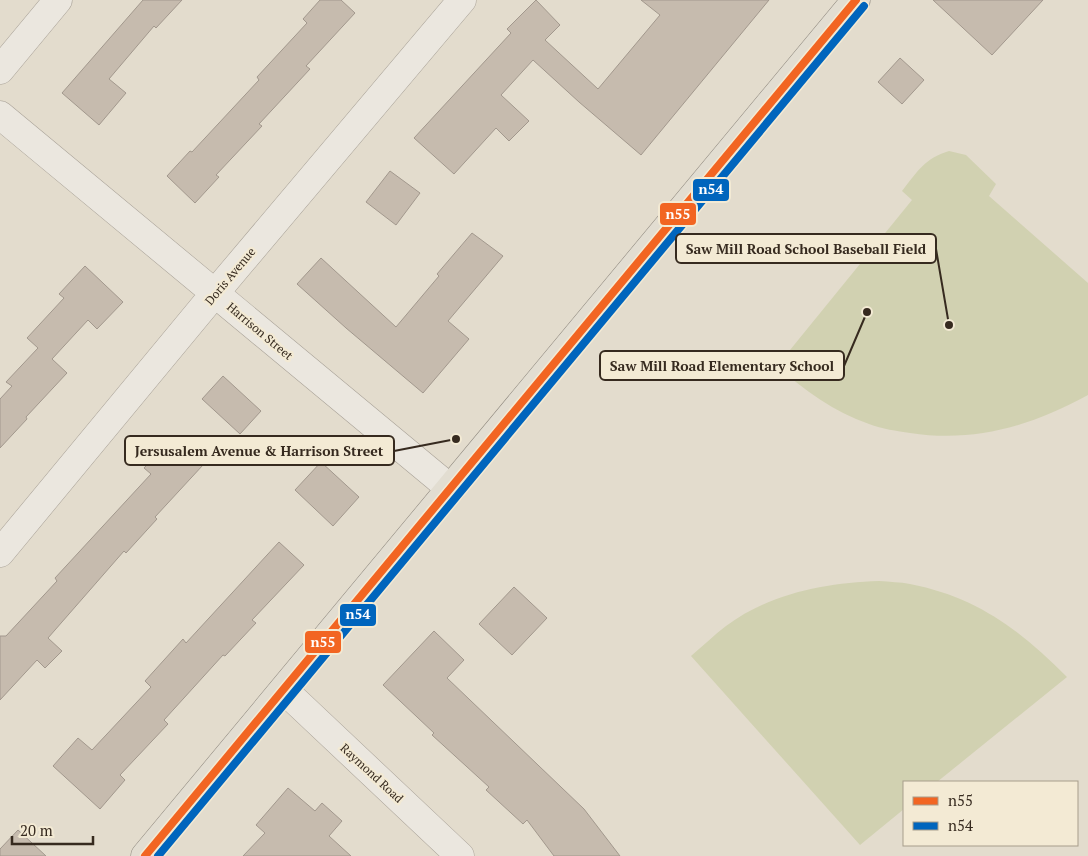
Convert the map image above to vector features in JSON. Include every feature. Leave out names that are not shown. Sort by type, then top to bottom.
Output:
[{"type":"main road","points":[[145,856],[856,0]]},
{"type":"street","points":[[0,70],[58,0]]},
{"type":"street","name":"Doris Avenue","points":[[0,553],[215,293],[462,0]]},
{"type":"street","name":"Harrison Street","points":[[0,114],[451,489]]},
{"type":"street","name":"Raymond Road","points":[[284,690],[460,856]]},
{"type":"green space","points":[[949,151],[966,155],[996,184],[989,196],[1088,283],[1088,395],[1067,406],[1024,423],[980,434],[934,436],[884,429],[856,419],[832,407],[798,384],[777,366],[912,200],[902,191],[912,178],[922,166]]},
{"type":"green space","points":[[859,582],[906,583],[956,597],[977,607],[1014,630],[1067,677],[938,781],[903,781],[903,810],[860,845],[691,656],[722,629],[761,605],[819,587]]},
{"type":"building","points":[[143,0],[182,0],[156,28],[154,26],[109,79],[126,93],[99,125],[62,93]]},
{"type":"building","points":[[320,0],[341,0],[355,13],[306,66],[310,69],[259,124],[262,126],[216,175],[219,177],[195,203],[167,176],[259,80],[257,77],[307,23],[303,19]]},
{"type":"building","points":[[536,0],[560,25],[545,40],[598,89],[660,15],[641,0],[769,0],[641,155],[533,60],[501,95],[529,121],[509,141],[496,128],[454,174],[414,138],[511,33],[507,29]]},
{"type":"building","points":[[933,0],[1043,0],[992,55]]},
{"type":"building","points":[[900,58],[924,80],[902,104],[878,82]]},
{"type":"building","points":[[390,171],[420,193],[396,225],[366,202]]},
{"type":"building","points":[[472,233],[503,256],[448,321],[469,339],[423,393],[297,284],[321,258],[396,327]]},
{"type":"building","points":[[85,266],[123,302],[97,329],[88,320],[52,359],[67,373],[0,448],[0,399],[12,386],[6,382],[38,348],[27,338],[64,298],[59,294]]},
{"type":"building","points":[[223,376],[261,411],[240,434],[202,399]]},
{"type":"building","points":[[173,437],[203,465],[155,517],[157,519],[126,553],[124,551],[48,638],[62,651],[45,668],[37,660],[0,700],[0,636],[6,636],[57,581],[55,578],[151,474],[144,468]]},
{"type":"building","points":[[321,462],[359,497],[333,526],[295,490]]},
{"type":"building","points":[[279,542],[304,565],[252,620],[256,623],[225,656],[223,655],[164,720],[168,724],[120,775],[125,780],[100,809],[53,766],[78,738],[92,750],[151,687],[145,681],[183,639],[186,643]]},
{"type":"building","points":[[514,587],[547,618],[512,655],[479,624]]},
{"type":"building","points":[[434,631],[464,660],[447,678],[584,809],[620,856],[554,856],[527,820],[523,824],[486,790],[489,787],[432,735],[434,733],[383,685]]},
{"type":"building","points":[[288,788],[315,811],[322,803],[342,821],[329,836],[351,856],[243,856],[265,833],[256,825]]},
{"type":"building","points":[[18,830],[46,856],[0,856],[0,849]]},
{"type":"transit line","name":"n55","points":[[145,856],[856,0]]},
{"type":"transit line","name":"n54","points":[[158,856],[864,6]]},
{"type":"place","name":"Saw Mill Road Elementary School","points":[[867,312]]},
{"type":"place","name":"Saw Mill Road School Baseball Field","points":[[949,325]]},
{"type":"place","name":"Jersusalem Avenue & Harrison Street","points":[[456,439]]}]
